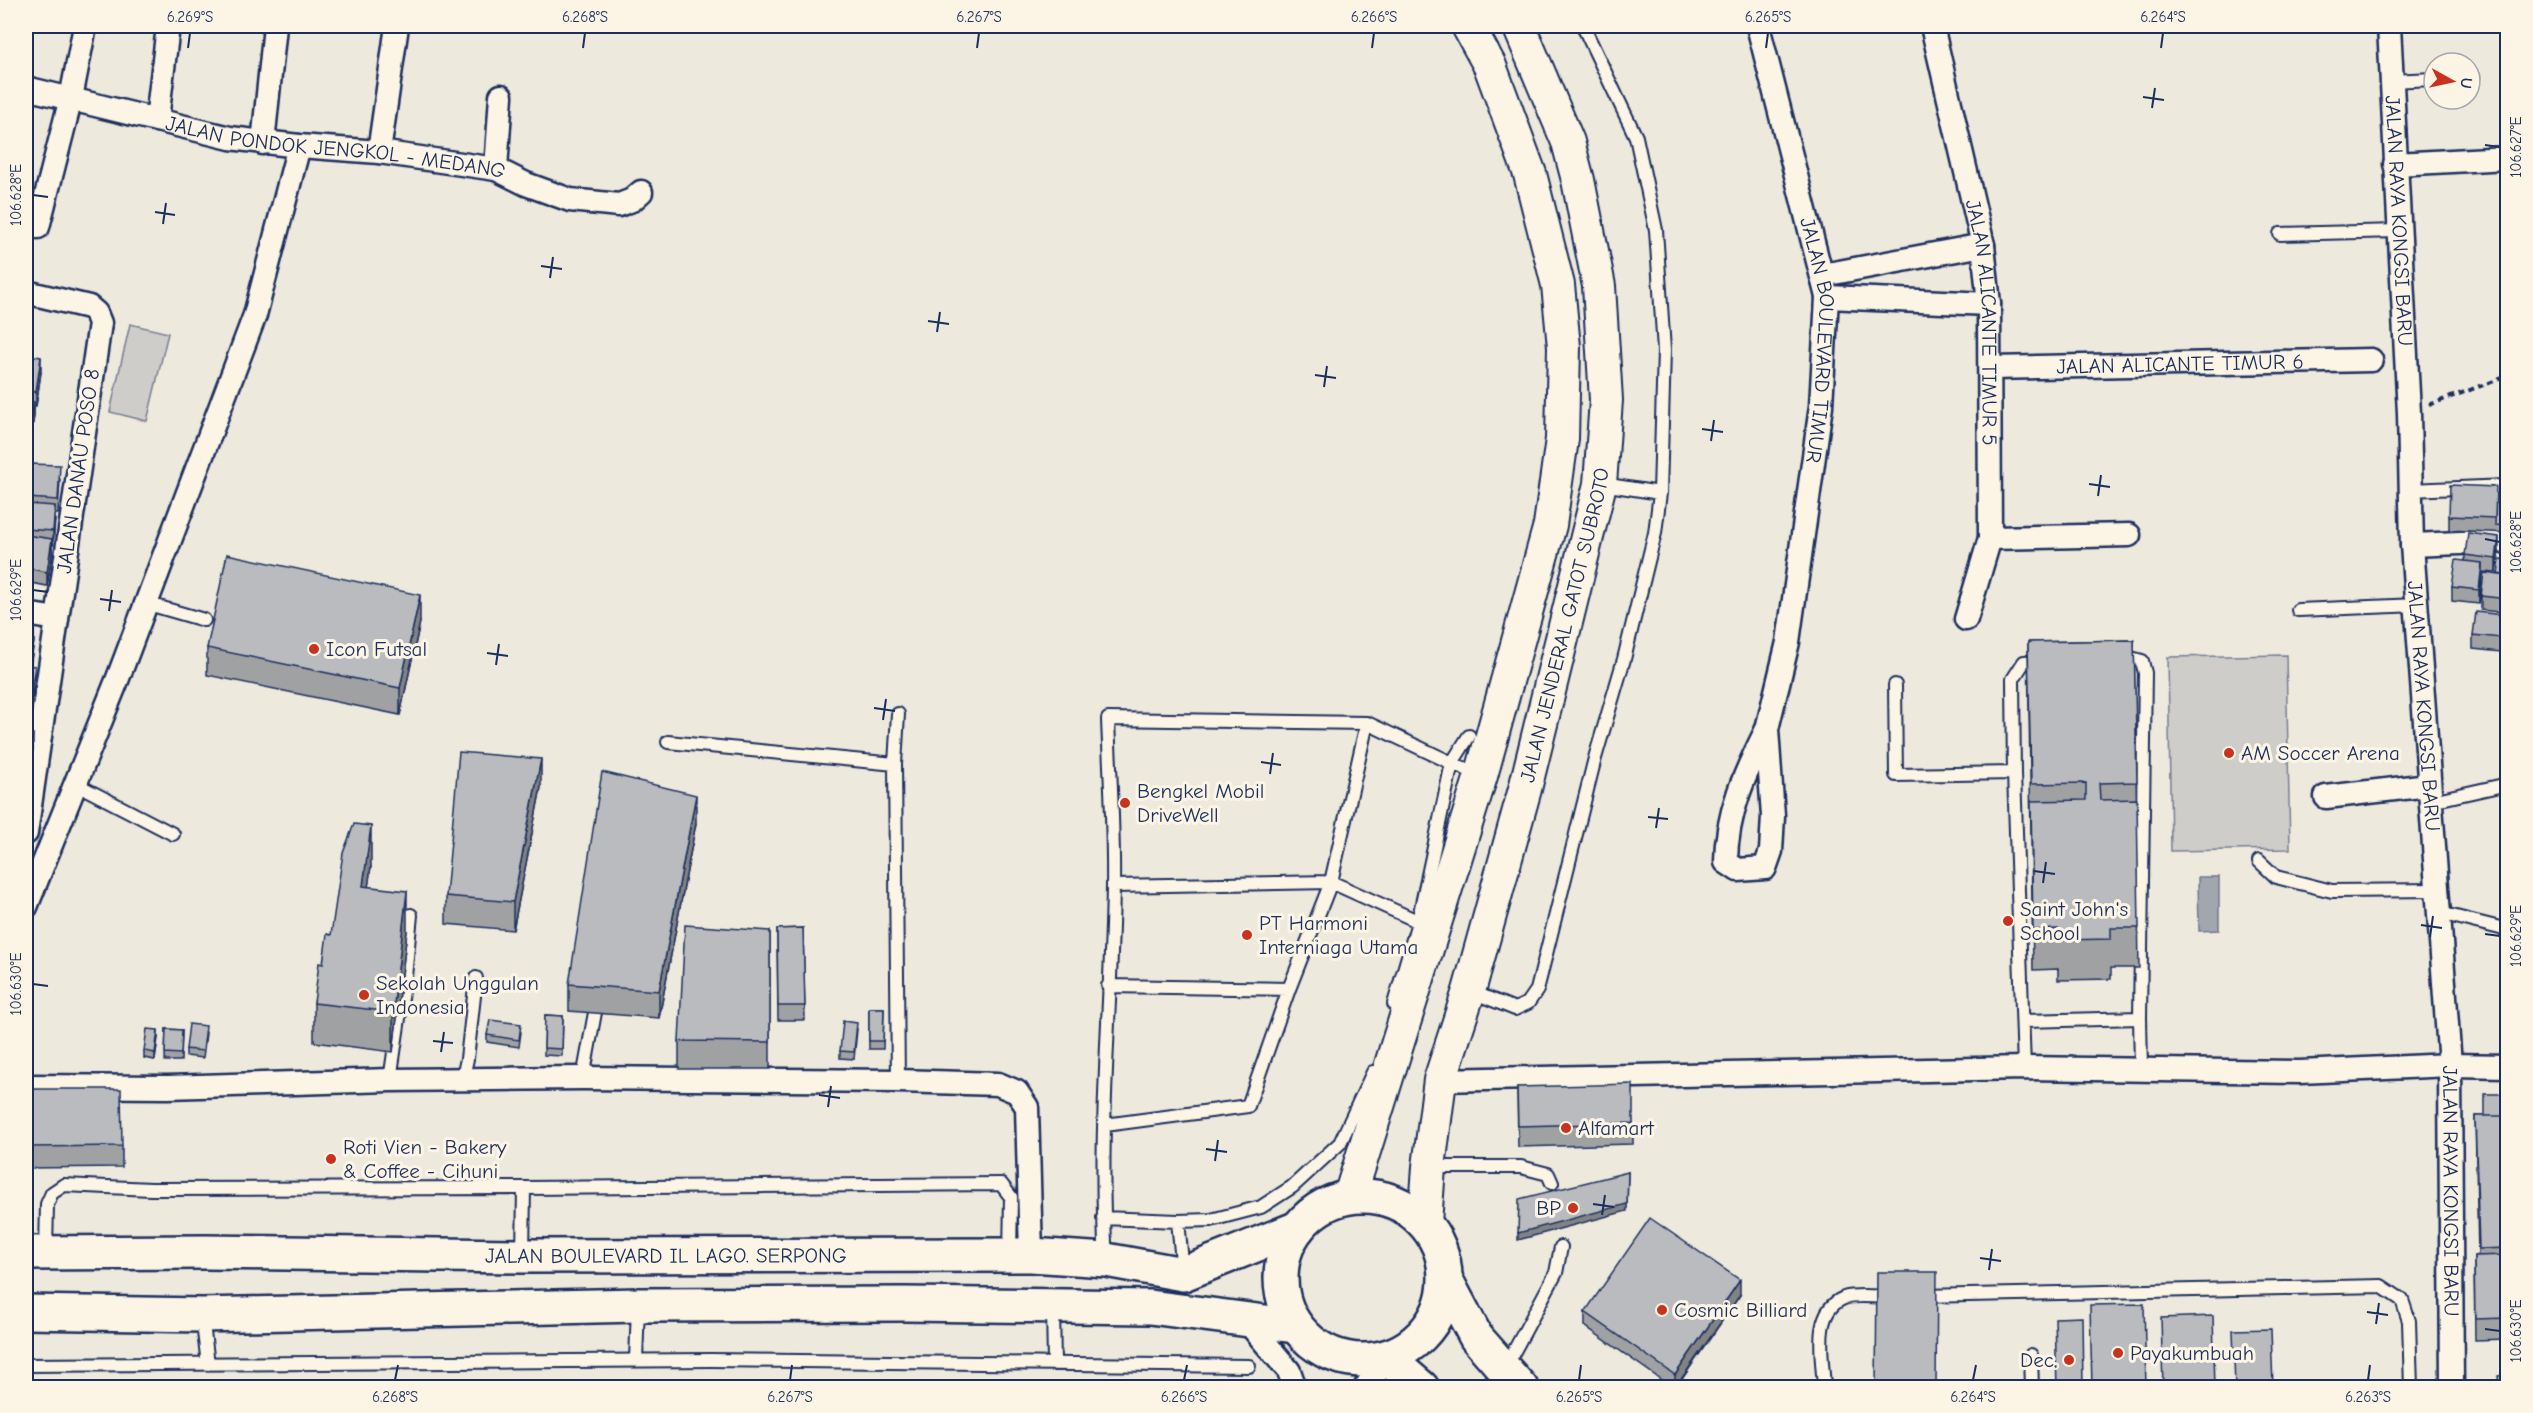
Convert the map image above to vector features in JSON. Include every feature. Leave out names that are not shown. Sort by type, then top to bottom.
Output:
[{"type":"main road","points":[[1350,1196],[1371,1196],[1391,1200],[1409,1209],[1425,1223],[1437,1240],[1444,1260],[1446,1280],[1443,1301],[1428,1329],[1406,1349],[1387,1358],[1366,1361],[1346,1359],[1326,1353],[1309,1341],[1295,1326],[1285,1307],[1281,1287],[1282,1266],[1287,1246],[1298,1228],[1312,1213],[1330,1202],[1350,1196]]},
{"type":"main road","points":[[1183,1274],[1298,1228]]},
{"type":"main road","name":"JALAN BOULEVARD IL LAGO. SERPONG","points":[[36,1253],[1020,1256],[1106,1260],[1183,1274]]},
{"type":"main road","points":[[727,1256],[728,1305]]},
{"type":"main road","points":[[1446,1280],[1476,1337],[1513,1378]]},
{"type":"main road","points":[[26,1312],[202,1315],[638,1305],[1150,1307],[1295,1326]]},
{"type":"main road","points":[[1387,1358],[1422,1388]]},
{"type":"street","points":[[38,228],[71,98],[85,26]]},
{"type":"street","points":[[157,120],[168,26]]},
{"type":"street","points":[[263,143],[275,26]]},
{"type":"street","points":[[379,152],[397,26]]},
{"type":"street","name":"JALAN JENDERAL GATOT SUBROTO","points":[[1350,1196],[1426,925],[1481,776],[1550,525],[1562,439],[1564,347],[1558,285],[1530,174],[1490,66],[1468,26]]},
{"type":"street","name":"JALAN JENDERAL GATOT SUBROTO","points":[[1425,1223],[1429,1167],[1440,1080],[1469,991],[1525,789],[1600,484],[1606,400],[1599,286],[1568,142],[1519,26]]},
{"type":"street","name":"JALAN BOULEVARD TIMUR","points":[[1758,26],[1827,297],[1819,418],[1788,642],[1767,729],[1740,785],[1726,844],[1726,862],[1738,870],[1765,868],[1771,851],[1773,816],[1767,729]]},
{"type":"street","name":"JALAN ALICANTE TIMUR 5","points":[[1932,26],[1983,245],[1989,304],[1990,538],[1966,619]]},
{"type":"street","name":"JALAN RAYA KONGSI BARU","points":[[2389,26],[2390,81],[2409,413],[2412,545],[2450,1065],[2452,1388]]},
{"type":"street","name":"JALAN PONDOK JENGKOL - MEDANG","points":[[26,88],[230,138],[263,143],[379,152],[496,169],[526,184],[570,200],[619,205],[632,200],[641,192]]},
{"type":"street","points":[[496,169],[501,96]]},
{"type":"street","points":[[26,907],[76,784],[255,315],[299,146]]},
{"type":"street","points":[[2395,164],[2508,158]]},
{"type":"street","points":[[1533,190],[1578,180]]},
{"type":"street","points":[[1823,275],[1983,245]]},
{"type":"street","name":"JALAN DANAU POSO 8","points":[[26,292],[89,307],[96,313],[100,323],[26,833]]},
{"type":"street","points":[[1827,297],[1989,304]]},
{"type":"street","name":"JALAN ALICANTE TIMUR 6","points":[[1990,368],[2371,360]]},
{"type":"street","points":[[1990,538],[2129,535]]},
{"type":"street","points":[[2412,545],[2508,542]]},
{"type":"street","points":[[26,614],[57,619]]},
{"type":"street","points":[[1481,776],[1525,789]]},
{"type":"street","points":[[2326,797],[2430,793]]},
{"type":"street","points":[[1440,1080],[2024,1068],[2300,1072],[2450,1065],[2508,1066]]},
{"type":"street","points":[[26,1086],[168,1087],[390,1080],[583,1078],[998,1084],[1017,1092],[1027,1107],[1020,1256]]},
{"type":"street","points":[[1245,1319],[1289,1371],[1295,1388]]},
{"type":"street","points":[[1365,1388],[1387,1358]]},
{"type":"lane","points":[[1469,991],[1515,1009],[1528,1003],[1537,990],[1595,758],[1627,648],[1654,533],[1660,493],[1665,350],[1656,230],[1636,137],[1583,26]]},
{"type":"lane","points":[[2390,81],[2422,80]]},
{"type":"lane","points":[[2280,234],[2399,231]]},
{"type":"lane","points":[[1600,484],[1660,493]]},
{"type":"lane","points":[[2409,490],[2508,486]]},
{"type":"lane","points":[[145,603],[204,620]]},
{"type":"lane","points":[[2298,610],[2418,605]]},
{"type":"lane","points":[[2113,656],[2124,655],[2142,661],[2145,673],[2141,1068]]},
{"type":"lane","points":[[2024,1068],[2013,679],[2024,662],[2054,660]]},
{"type":"lane","points":[[1895,685],[1896,775],[2014,773]]},
{"type":"lane","points":[[898,714],[896,764],[898,1081]]},
{"type":"lane","points":[[1106,1260],[1103,1218],[1108,986],[1113,886],[1108,719],[1367,723],[1481,776]]},
{"type":"lane","points":[[1105,1125],[1248,1106],[1289,989],[1331,882],[1367,723]]},
{"type":"lane","points":[[1391,1013],[1426,925],[1452,763],[1469,736]]},
{"type":"lane","points":[[668,742],[896,764]]},
{"type":"lane","points":[[76,784],[173,834]]},
{"type":"lane","points":[[2430,793],[2508,784]]},
{"type":"lane","points":[[2259,861],[2276,877],[2332,891],[2437,890]]},
{"type":"lane","points":[[1113,886],[1331,882],[1426,925]]},
{"type":"lane","points":[[2440,913],[2508,930]]},
{"type":"lane","points":[[390,1080],[405,977],[411,915]]},
{"type":"lane","points":[[462,1080],[467,1059],[476,978]]},
{"type":"lane","points":[[1108,986],[1289,989]]},
{"type":"lane","points":[[583,1078],[596,1007]]},
{"type":"lane","points":[[2024,1021],[2140,1018]]},
{"type":"lane","points":[[1103,1218],[1211,1220],[1261,1208],[1292,1187],[1340,1143],[1370,1082],[1377,1059]]},
{"type":"lane","points":[[1429,1167],[1521,1167],[1548,1174],[1552,1183]]},
{"type":"lane","points":[[36,1253],[46,1204],[52,1193],[64,1185],[150,1189],[1000,1184],[1011,1197],[1020,1256]]},
{"type":"lane","points":[[523,1256],[524,1188]]},
{"type":"lane","points":[[1178,1221],[1183,1274]]},
{"type":"lane","points":[[1513,1378],[1556,1273],[1561,1247]]},
{"type":"lane","points":[[1824,1388],[1821,1328],[1829,1309],[1845,1298],[2381,1286],[2402,1300],[2406,1311],[2409,1321],[2412,1388]]},
{"type":"lane","points":[[636,1360],[638,1305]]},
{"type":"lane","points":[[1053,1306],[1054,1364]]},
{"type":"lane","points":[[202,1315],[207,1364]]},
{"type":"lane","points":[[2031,1355],[2032,1388]]},
{"type":"lane","points":[[26,1365],[636,1360],[1249,1366]]},
{"type":"path","points":[[2409,413],[2508,376]]},
{"type":"shaded area","points":[[2212,26],[2357,26],[2212,30]]},
{"type":"shaded area","points":[[130,324],[168,333],[147,421],[110,412]]},
{"type":"shaded area","name":"AM Soccer Arena","points":[[2286,655],[2290,849],[2171,851],[2168,657]]},
{"type":"shaded area","points":[[2198,877],[2219,877],[2219,930],[2199,931]]},
{"type":"building","points":[[26,355],[41,357],[36,392],[26,391]]},
{"type":"building","points":[[26,400],[34,402],[29,433],[26,433]]},
{"type":"building","points":[[29,464],[60,465],[58,500],[27,498]]},
{"type":"building","points":[[2450,485],[2496,487],[2495,518],[2449,516]]},
{"type":"building","points":[[2496,494],[2508,495],[2508,526],[2495,525]]},
{"type":"building","points":[[27,504],[55,506],[53,531],[26,529]]},
{"type":"building","points":[[2468,533],[2499,537],[2496,559],[2465,555]]},
{"type":"building","points":[[26,535],[52,539],[47,572],[26,568]]},
{"type":"building","name":"Icon Futsal","points":[[227,554],[420,595],[400,688],[207,648]]},
{"type":"building","points":[[2500,559],[2508,560],[2508,576],[2498,574]]},
{"type":"building","points":[[2456,560],[2482,563],[2479,590],[2452,587]]},
{"type":"building","points":[[2484,573],[2508,576],[2508,599],[2481,596]]},
{"type":"building","points":[[2476,612],[2503,615],[2501,638],[2473,635]]},
{"type":"building","points":[[26,625],[34,626],[30,654],[26,653]]},
{"type":"building","points":[[2134,640],[2137,782],[2099,783],[2100,800],[2137,799],[2139,928],[2111,928],[2111,939],[2058,940],[2058,929],[2033,930],[2031,801],[2086,800],[2086,783],[2031,784],[2028,642]]},
{"type":"building","points":[[2506,651],[2508,651],[2508,670],[2503,670]]},
{"type":"building","points":[[26,665],[35,666],[32,684],[26,683]]},
{"type":"building","points":[[26,733],[33,734],[30,754],[26,754]]},
{"type":"building","points":[[459,752],[541,759],[513,902],[446,896]]},
{"type":"building","points":[[602,772],[696,795],[659,991],[569,984]]},
{"type":"building","points":[[354,824],[371,826],[363,886],[407,891],[393,1012],[314,1003],[319,963],[323,964],[327,934],[331,935],[343,853]]},
{"type":"building","points":[[685,925],[770,931],[770,1042],[679,1041]]},
{"type":"building","points":[[803,928],[805,1006],[778,1006],[777,929]]},
{"type":"building","points":[[869,1008],[884,1008],[883,1041],[869,1041]]},
{"type":"building","points":[[545,1015],[563,1016],[562,1049],[544,1048]]},
{"type":"building","points":[[490,1020],[521,1024],[519,1040],[487,1035]]},
{"type":"building","points":[[843,1021],[857,1023],[854,1052],[840,1051]]},
{"type":"building","points":[[189,1024],[206,1026],[203,1051],[186,1049]]},
{"type":"building","points":[[147,1029],[158,1030],[155,1053],[144,1051]]},
{"type":"building","points":[[166,1029],[182,1030],[181,1054],[165,1053]]},
{"type":"building","points":[[1633,1084],[1633,1123],[1518,1126],[1517,1087]]},
{"type":"building","points":[[26,1089],[121,1089],[122,1146],[26,1147]]},
{"type":"building","points":[[2485,1094],[2508,1094],[2508,1116],[2485,1116]]},
{"type":"building","points":[[2475,1116],[2508,1116],[2508,1248],[2479,1249]]},
{"type":"building","name":"BP","points":[[1628,1172],[1627,1204],[1518,1233],[1519,1199]]},
{"type":"building","name":"Cosmic Billiard","points":[[1650,1218],[1740,1280],[1675,1375],[1585,1312]]},
{"type":"building","points":[[2508,1255],[2508,1318],[2475,1319],[2474,1256]]},
{"type":"building","points":[[1877,1272],[1937,1272],[1936,1388],[1876,1388]]},
{"type":"building","name":"Payakumbuah","points":[[2144,1304],[2146,1388],[2092,1388],[2090,1305]]},
{"type":"building","points":[[2213,1316],[2215,1388],[2163,1388],[2161,1318]]},
{"type":"building","name":"Dec.","points":[[2082,1317],[2083,1388],[2057,1388],[2055,1318]]},
{"type":"building","points":[[2271,1329],[2273,1388],[2235,1388],[2233,1330]]},
{"type":"building","points":[[2508,1375],[2508,1387],[2499,1388],[2498,1376]]},
{"type":"place","name":"Icon Futsal","points":[[314,649]]},
{"type":"place","name":"AM Soccer Arena","points":[[2229,753]]},
{"type":"place","name":"Bengkel Mobil DriveWell","points":[[1125,803]]},
{"type":"place","name":"Saint John's School","points":[[2008,921]]},
{"type":"place","name":"PT Harmoni Interniaga Utama","points":[[1247,935]]},
{"type":"place","name":"Sekolah Unggulan Indonesia","points":[[364,995]]},
{"type":"place","name":"Alfamart","points":[[1566,1128]]},
{"type":"place","name":"Roti Vien - Bakery & Coffee - Cihuni","points":[[331,1159]]},
{"type":"place","name":"BP","points":[[1573,1208]]},
{"type":"place","name":"Cosmic Billiard","points":[[1662,1310]]},
{"type":"place","name":"Payakumbuah","points":[[2118,1353]]},
{"type":"place","name":"Dec.","points":[[2069,1360]]}]
